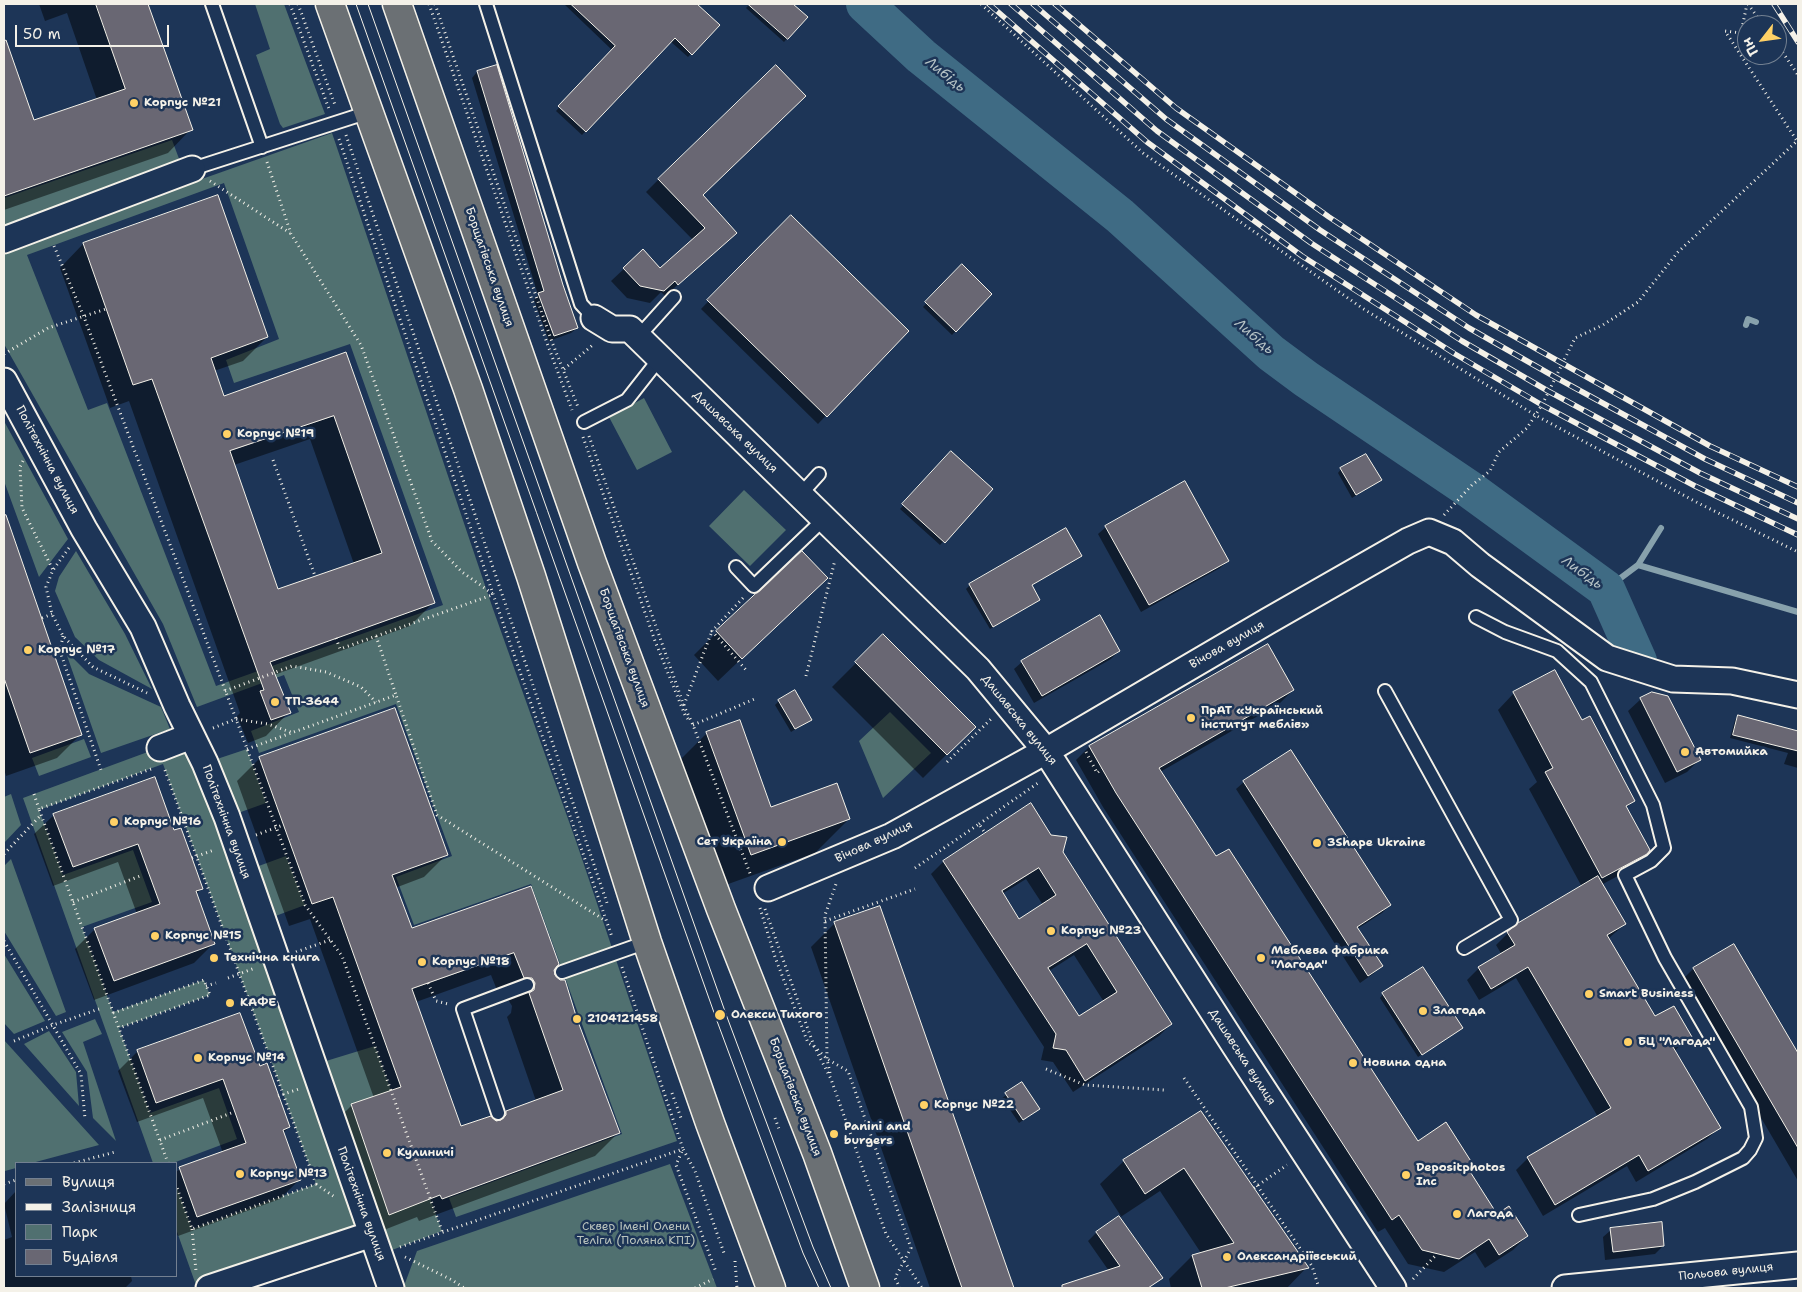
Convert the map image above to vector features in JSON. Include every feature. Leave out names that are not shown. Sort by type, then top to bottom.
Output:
[{"type":"main road","points":[[330,4],[468,389],[528,567],[647,942],[707,1114],[771,1288]]},
{"type":"main road","name":"Борщагівська вулиця","points":[[397,4],[595,572],[721,908],[817,1153],[865,1288]]},
{"type":"street","points":[[4,240],[192,169]]},
{"type":"street","name":"Дашавська вулиця","points":[[603,323],[630,330],[660,358],[978,669],[1046,751],[1304,1153],[1400,1287]]},
{"type":"street","name":"Політехнічна вулиця","points":[[4,381],[84,529],[143,627],[191,736],[205,763],[227,817],[381,1246],[392,1288]]},
{"type":"street","name":"Вічова вулиця","points":[[761,895],[892,836],[1046,751],[1408,541],[1429,532],[1453,542],[1480,565],[1607,658],[1673,679],[1732,680],[1798,695]]},
{"type":"street","points":[[159,760],[191,736]]},
{"type":"street","points":[[203,1283],[381,1246]]},
{"type":"street","name":"Польова вулиця","points":[[1565,1288],[1651,1284],[1798,1265]]},
{"type":"lane","points":[[212,4],[262,147]]},
{"type":"lane","points":[[486,4],[582,304],[603,323]]},
{"type":"lane","points":[[192,169],[369,112]]},
{"type":"lane","points":[[638,337],[674,297]]},
{"type":"lane","points":[[582,426],[627,400],[660,358]]},
{"type":"lane","points":[[800,495],[819,474]]},
{"type":"lane","points":[[736,567],[754,586],[825,518]]},
{"type":"lane","points":[[1476,617],[1505,632],[1557,651],[1591,682],[1653,805],[1664,848],[1650,861],[1625,875],[1665,958],[1750,1107],[1755,1127],[1756,1138],[1750,1150],[1743,1158],[1695,1182],[1653,1199],[1579,1215]]},
{"type":"lane","points":[[1385,691],[1511,920],[1464,948]]},
{"type":"lane","points":[[562,972],[647,942]]},
{"type":"lane","points":[[498,1113],[464,1009],[527,985]]},
{"type":"path","points":[[290,4],[338,122],[493,594],[683,1148],[695,1171],[724,1253]]},
{"type":"path","points":[[298,4],[608,904]]},
{"type":"path","points":[[429,4],[573,412]]},
{"type":"path","points":[[435,4],[552,342],[564,370],[656,641],[685,715],[693,725]]},
{"type":"path","points":[[981,4],[1143,154],[1362,308],[1535,416],[1700,504],[1798,552]]},
{"type":"path","points":[[1464,493],[1490,471],[1499,452],[1527,428],[1535,416],[1574,338],[1603,325],[1638,302],[1678,252],[1797,141],[1725,31],[1741,33],[1747,4]]},
{"type":"path","points":[[1747,4],[1755,15]]},
{"type":"path","points":[[1787,59],[1798,75]]},
{"type":"path","points":[[262,147],[291,234],[361,345],[432,541],[462,572],[493,594]]},
{"type":"path","points":[[192,169],[291,234]]},
{"type":"path","points":[[45,225],[84,317],[304,905],[342,956],[442,1231]]},
{"type":"path","points":[[4,354],[48,328],[106,309]]},
{"type":"path","points":[[564,370],[603,323]]},
{"type":"path","points":[[582,426],[684,706],[761,895],[814,1046],[831,1079],[886,1234],[922,1288]]},
{"type":"path","points":[[273,460],[315,576]]},
{"type":"path","points":[[20,467],[22,508],[53,570],[46,587],[52,614],[63,636],[93,667],[178,706]]},
{"type":"path","points":[[806,676],[838,551]]},
{"type":"path","points":[[684,706],[712,631],[754,586]]},
{"type":"path","points":[[336,638],[340,649],[493,594]]},
{"type":"path","points":[[42,618],[52,614]]},
{"type":"path","points":[[712,631],[747,672]]},
{"type":"path","points":[[63,636],[60,652],[101,770]]},
{"type":"path","points":[[376,636],[437,815],[606,922]]},
{"type":"path","points":[[225,690],[292,666],[326,672],[361,687],[376,702]]},
{"type":"path","points":[[247,749],[396,695]]},
{"type":"path","points":[[693,725],[757,698]]},
{"type":"path","points":[[947,762],[996,713]]},
{"type":"path","points":[[236,719],[268,724],[294,733]]},
{"type":"path","points":[[39,809],[159,760],[197,856],[316,1184],[325,1191]]},
{"type":"path","points":[[1092,763],[1098,773],[1102,769]]},
{"type":"path","points":[[915,868],[1039,783]]},
{"type":"path","points":[[34,794],[168,1162]]},
{"type":"path","points":[[4,854],[41,815]]},
{"type":"path","points":[[979,824],[985,833]]},
{"type":"path","points":[[192,858],[217,849]]},
{"type":"path","points":[[73,902],[140,876]]},
{"type":"path","points":[[831,1079],[827,1059],[825,915],[837,879]]},
{"type":"path","points":[[825,921],[915,889]]},
{"type":"path","points":[[761,895],[775,957],[808,1043],[814,1046],[827,1059],[848,1071],[911,1248],[895,1278],[900,1288]]},
{"type":"path","points":[[4,941],[81,1074],[85,1119]]},
{"type":"path","points":[[228,978],[262,965]]},
{"type":"path","points":[[113,1012],[204,980],[210,995],[119,1028]]},
{"type":"path","points":[[206,986],[216,982]]},
{"type":"path","points":[[428,983],[436,1001],[464,1009]]},
{"type":"path","points":[[14,1041],[99,1009]]},
{"type":"path","points":[[1046,1069],[1085,1086],[1164,1090]]},
{"type":"path","points":[[1184,1078],[1312,1266],[1319,1288]]},
{"type":"path","points":[[670,1087],[684,1123]]},
{"type":"path","points":[[278,1096],[300,1088]]},
{"type":"path","points":[[160,1140],[234,1112]]},
{"type":"path","points":[[381,1246],[442,1231],[683,1148]]},
{"type":"path","points":[[683,1148],[676,1165],[716,1272]]},
{"type":"path","points":[[78,1162],[115,1152]]},
{"type":"path","points":[[1256,1186],[1304,1153]]},
{"type":"path","points":[[192,1229],[316,1184]]},
{"type":"path","points":[[178,1190],[192,1229],[203,1283]]},
{"type":"path","points":[[381,1246],[452,1280],[464,1288]]},
{"type":"path","points":[[734,1254],[737,1288]]},
{"type":"path","points":[[1400,1287],[1437,1254]]},
{"type":"path","points":[[696,1288],[713,1279]]},
{"type":"green space","points":[[255,4],[284,4],[325,114],[283,128],[280,124],[256,55],[270,49]]},
{"type":"green space","points":[[332,133],[493,609],[577,844],[677,1141],[456,1217],[449,1198],[622,1134],[531,884],[414,925],[396,877],[452,856],[396,704],[259,753],[251,731],[299,712],[284,675],[197,707],[163,624],[4,344],[4,249]],"holes":[[[224,183],[279,339],[226,360],[234,383],[350,344],[443,605],[216,686],[107,403],[88,410],[27,255]]]},
{"type":"green space","points":[[172,140],[181,164],[4,229],[4,198]]},
{"type":"green space","points":[[644,398],[672,452],[637,470],[609,417]]},
{"type":"green space","points":[[4,421],[68,539],[39,577],[4,481]]},
{"type":"green space","points":[[744,490],[786,530],[750,566],[709,526]]},
{"type":"green space","points":[[76,551],[125,634],[152,689],[99,660],[75,637],[55,591],[59,577]]},
{"type":"green space","points":[[65,650],[89,674],[161,707],[170,729],[101,753]]},
{"type":"green space","points":[[890,712],[931,753],[883,798],[859,741]]},
{"type":"green space","points":[[191,736],[205,763],[247,749],[266,803],[227,817],[245,871],[286,856],[305,905],[262,921],[313,1065],[375,1046],[442,1231],[379,1255],[372,1234],[197,1288],[178,1235],[178,1190],[192,1229],[316,1184],[163,764],[39,810],[63,875],[133,850],[152,902],[82,927],[113,1012],[204,980],[210,995],[119,1028],[150,1113],[219,1088],[237,1139],[176,1162],[153,1162],[23,798]]},
{"type":"green space","points":[[84,739],[91,757],[39,776],[32,758]]},
{"type":"green space","points":[[11,794],[21,825],[4,843],[4,797]]},
{"type":"green space","points":[[11,859],[66,1012],[56,1016],[4,931],[4,866]]},
{"type":"green space","points":[[4,954],[45,1021],[14,1034],[4,1023]]},
{"type":"green space","points":[[95,1019],[102,1034],[83,1042],[116,1141],[93,1118],[87,1072],[62,1032]]},
{"type":"green space","points":[[49,1031],[76,1072],[79,1106],[24,1044]]},
{"type":"green space","points":[[4,1040],[99,1145],[36,1162],[15,1162],[15,1168],[5,1171]]},
{"type":"green space","name":"Сквер імені Олени Теліги (Поляна КПІ)","points":[[670,1164],[717,1288],[405,1288],[404,1286],[417,1251]]},
{"type":"building","name":"Корпус №21","points":[[96,4],[148,4],[193,130],[4,196],[4,41],[6,40],[34,120],[125,89]]},
{"type":"building","points":[[571,4],[697,4],[720,25],[692,55],[675,38],[586,132],[558,106],[615,46]]},
{"type":"building","points":[[748,4],[793,4],[808,17],[788,39]]},
{"type":"building","points":[[497,65],[563,285],[578,328],[554,336],[538,293],[544,291],[477,71]]},
{"type":"building","points":[[776,65],[806,96],[703,195],[737,233],[678,285],[675,281],[664,291],[640,286],[623,268],[643,249],[660,268],[705,228],[658,179]]},
{"type":"building","name":"Корпус №19","points":[[218,195],[268,337],[211,358],[224,396],[346,352],[435,603],[270,662],[291,713],[271,720],[260,691],[264,690],[152,379],[133,385],[83,243]],"holes":[[[334,416],[382,553],[278,589],[230,451]]]},
{"type":"building","points":[[791,215],[909,331],[827,417],[707,300]]},
{"type":"building","points":[[962,264],[992,294],[956,332],[925,302]]},
{"type":"building","points":[[951,451],[993,489],[945,543],[902,504]]},
{"type":"building","points":[[1366,454],[1382,480],[1356,495],[1340,468]]},
{"type":"building","points":[[1185,481],[1229,561],[1149,605],[1105,526]]},
{"type":"building","name":"Корпус №17","points":[[6,515],[82,735],[30,753],[4,678],[4,516]]},
{"type":"building","points":[[1066,528],[1082,556],[1032,585],[1040,600],[993,627],[969,584]]},
{"type":"building","points":[[802,551],[828,578],[742,659],[716,631]]},
{"type":"building","points":[[1100,615],[1120,651],[1042,696],[1021,661]]},
{"type":"building","points":[[883,634],[976,727],[947,755],[855,662]]},
{"type":"building","name":"Меблева фабрика \"Лагода\"","points":[[1268,644],[1294,690],[1159,768],[1216,856],[1229,849],[1418,1141],[1446,1122],[1474,1166],[1469,1170],[1497,1214],[1509,1206],[1528,1236],[1499,1255],[1489,1239],[1459,1259],[1422,1250],[1399,1215],[1392,1220],[1116,793],[1089,746]]},
{"type":"building","points":[[1555,670],[1582,720],[1590,716],[1635,801],[1626,806],[1650,850],[1647,854],[1602,878],[1545,772],[1553,768],[1513,692]]},
{"type":"building","points":[[795,690],[812,720],[795,729],[778,700]]},
{"type":"building","points":[[1652,692],[1668,696],[1701,760],[1677,772],[1640,698]]},
{"type":"building","name":"Корпус №18","points":[[395,708],[448,855],[392,875],[412,928],[531,886],[559,964],[554,970],[555,975],[560,980],[565,980],[577,1019],[620,1133],[442,1199],[440,1195],[389,1215],[351,1104],[401,1087],[333,897],[312,904],[259,757]],"holes":[[[514,953],[524,978],[532,978],[535,983],[534,990],[529,993],[563,1090],[506,1111],[506,1115],[501,1120],[496,1121],[491,1116],[461,1126],[412,989]]]},
{"type":"building","points":[[1738,715],[1798,731],[1798,751],[1733,735]]},
{"type":"building","points":[[740,720],[771,807],[837,783],[850,819],[751,855],[706,732]]},
{"type":"building","name":"3Shape Ukraine","points":[[1291,750],[1391,905],[1357,927],[1383,966],[1368,976],[1243,781]]},
{"type":"building","points":[[155,777],[174,830],[181,828],[192,858],[203,889],[196,891],[215,944],[114,981],[94,928],[160,904],[138,844],[73,867],[53,814]]},
{"type":"building","name":"Корпус №23","points":[[1031,803],[1051,835],[1067,837],[1063,852],[1172,1024],[1085,1081],[1066,1050],[1053,1048],[1056,1034],[943,861]],"holes":[[[1039,868],[1056,895],[1019,919],[1002,891]],[[1087,944],[1117,992],[1079,1016],[1048,968]]]},
{"type":"building","name":"БЦ \"Лагода\"","points":[[1598,876],[1626,924],[1607,935],[1655,1016],[1674,1006],[1692,1037],[1673,1047],[1721,1128],[1648,1171],[1639,1155],[1555,1205],[1527,1157],[1611,1108],[1528,967],[1491,989],[1478,967],[1515,945],[1507,932],[1518,923]]},
{"type":"building","name":"Корпус №22","points":[[880,906],[1014,1288],[962,1288],[834,922]]},
{"type":"building","points":[[1734,944],[1798,1053],[1798,1148],[1693,968]]},
{"type":"building","name":"Злагода","points":[[1423,967],[1463,1028],[1422,1055],[1382,993]]},
{"type":"building","points":[[240,1013],[260,1066],[267,1063],[290,1127],[283,1130],[301,1180],[197,1217],[179,1167],[246,1143],[223,1079],[156,1103],[137,1050]]},
{"type":"building","points":[[1022,1082],[1040,1109],[1023,1120],[1005,1093]]},
{"type":"building","points":[[1201,1111],[1309,1268],[1225,1288],[1202,1288],[1192,1255],[1234,1243],[1184,1168],[1145,1194],[1123,1160]]},
{"type":"building","points":[[1119,1216],[1163,1278],[1148,1288],[1062,1288],[1062,1285],[1120,1266],[1096,1232]]},
{"type":"building","points":[[1662,1222],[1664,1246],[1613,1252],[1610,1228]]},
{"type":"waterway","name":"Либідь","points":[[865,4],[921,56],[1120,216],[1271,353],[1306,379],[1469,489],[1606,589],[1638,661]]},
{"type":"waterway","points":[[1746,325],[1748,319],[1756,322]]},
{"type":"waterway","points":[[1606,589],[1638,565],[1661,528]]},
{"type":"waterway","points":[[1638,565],[1798,612]]},
{"type":"tram line","points":[[356,4],[717,1021],[803,1253],[819,1288]]},
{"type":"tram line","points":[[368,4],[727,1017],[813,1247],[831,1288]]},
{"type":"railway","points":[[989,4],[1147,142],[1302,256],[1455,354],[1542,405],[1695,486],[1798,535]]},
{"type":"railway","points":[[1011,4],[1157,131],[1311,243],[1462,341],[1548,391],[1700,473],[1798,519]]},
{"type":"railway","points":[[1033,4],[1166,119],[1320,230],[1469,328],[1705,459],[1798,503]]},
{"type":"railway","points":[[1055,4],[1176,108],[1329,217],[1476,315],[1710,446],[1798,487]]},
{"type":"railway","points":[[1774,4],[1798,42]]},
{"type":"place","name":"Корпус №21","points":[[134,103]]},
{"type":"place","name":"Корпус №19","points":[[227,434]]},
{"type":"place","name":"Корпус №17","points":[[28,650]]},
{"type":"place","name":"ТП-3644","points":[[275,702]]},
{"type":"place","name":"ПрАТ «Український інститут меблів»","points":[[1191,718]]},
{"type":"place","name":"Автомийка","points":[[1685,752]]},
{"type":"place","name":"Корпус №16","points":[[114,822]]},
{"type":"place","name":"Сет Україна","points":[[782,842]]},
{"type":"place","name":"3Shape Ukraine","points":[[1317,843]]},
{"type":"place","name":"Корпус №23","points":[[1051,931]]},
{"type":"place","name":"Корпус №15","points":[[155,936]]},
{"type":"place","name":"Технічна книга","points":[[214,958]]},
{"type":"place","name":"Меблева фабрика \"Лагода\"","points":[[1261,958]]},
{"type":"place","name":"Корпус №18","points":[[422,962]]},
{"type":"place","name":"Smart Business","points":[[1589,994]]},
{"type":"place","name":"КАФЕ","points":[[230,1003]]},
{"type":"place","name":"Злагода","points":[[1423,1011]]},
{"type":"place","name":"Олекси Тихого","points":[[720,1015]]},
{"type":"place","name":"2104121458","points":[[577,1019]]},
{"type":"place","name":"БЦ \"Лагода\"","points":[[1628,1042]]},
{"type":"place","name":"Корпус №14","points":[[198,1058]]},
{"type":"place","name":"Новина одна","points":[[1353,1063]]},
{"type":"place","name":"Корпус №22","points":[[924,1105]]},
{"type":"place","name":"Panini and burgers","points":[[834,1134]]},
{"type":"place","name":"Кулиничі","points":[[387,1153]]},
{"type":"place","name":"Корпус №13","points":[[240,1174]]},
{"type":"place","name":"Depositphotos Inc","points":[[1406,1175]]},
{"type":"place","name":"Лагода","points":[[1457,1214]]},
{"type":"place","name":"Олександріївський","points":[[1227,1257]]}]
